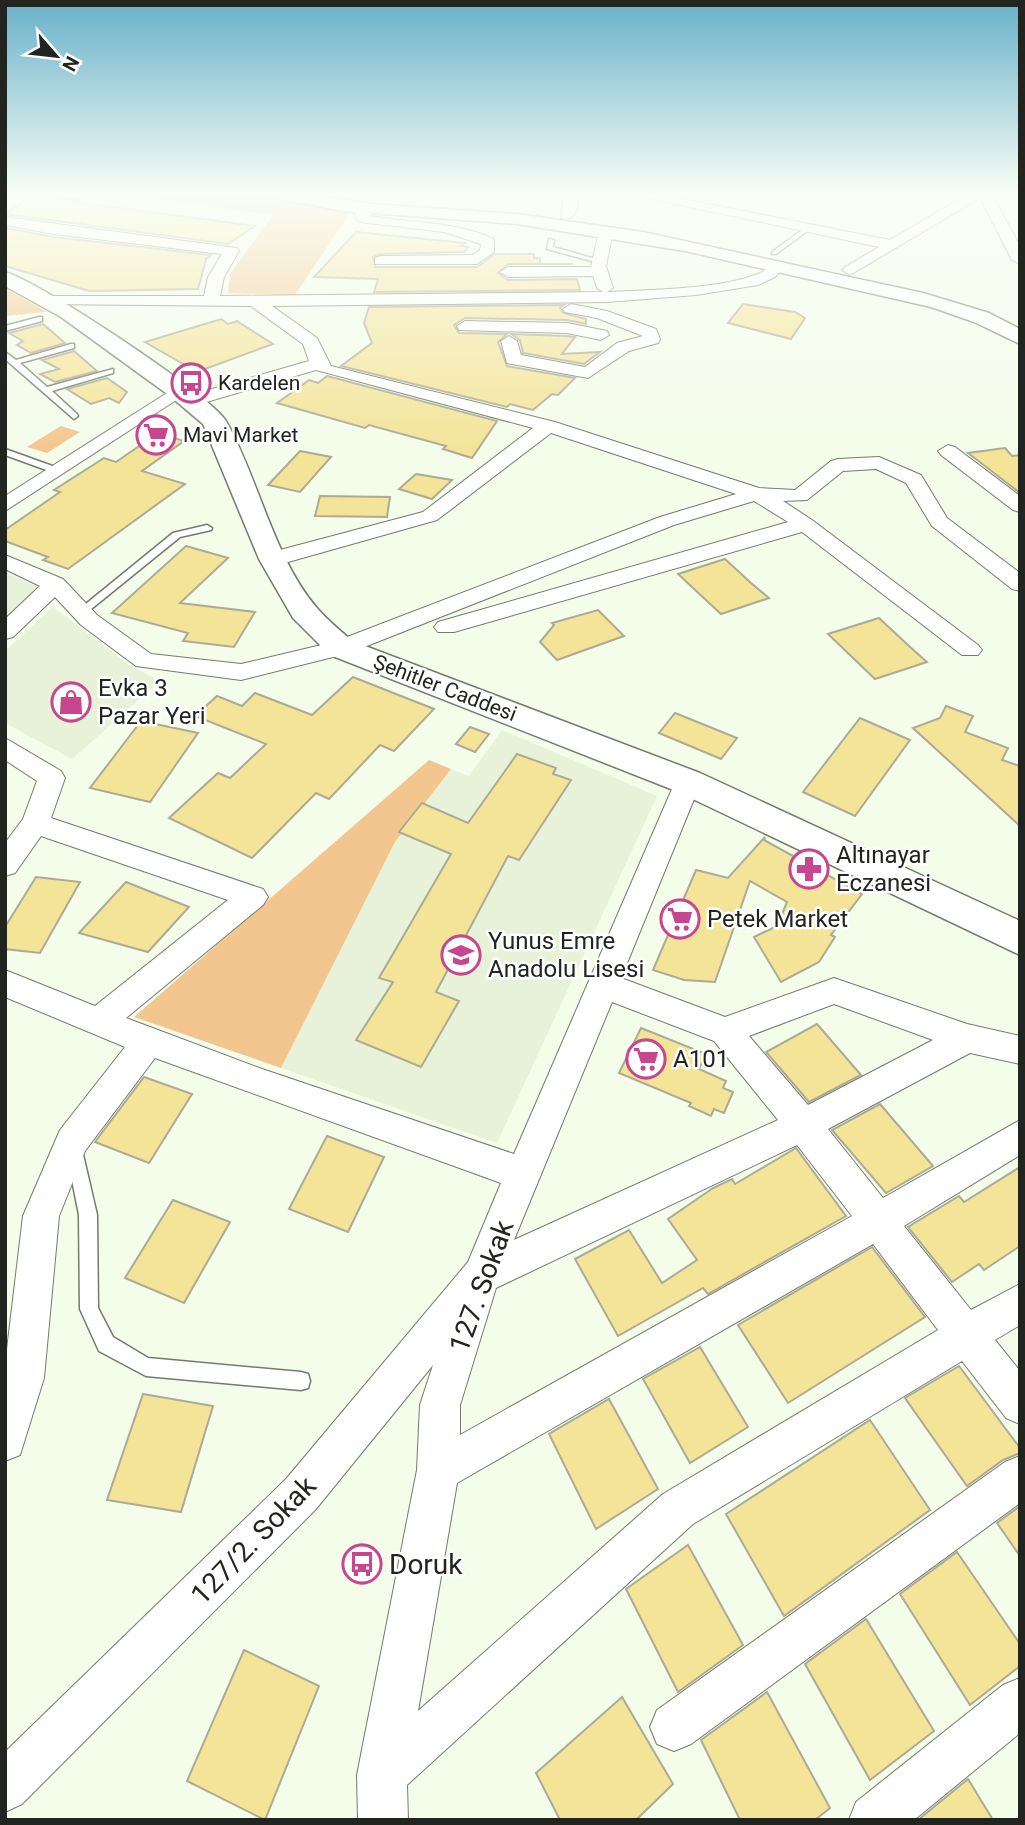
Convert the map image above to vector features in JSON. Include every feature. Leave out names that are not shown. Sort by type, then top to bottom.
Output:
[{"type":"street","name":"Şehitler Caddesi","points":[[8,280],[44,310],[184,396],[214,421],[273,559],[304,612],[341,648],[688,782],[1020,939]]},
{"type":"street","points":[[211,300],[215,280]]},
{"type":"street","points":[[604,280],[608,297]]},
{"type":"street","points":[[44,310],[211,300],[424,301],[608,297],[696,290],[757,280]]},
{"type":"street","points":[[859,280],[998,323],[1020,338]]},
{"type":"street","points":[[869,280],[985,304],[1020,320]]},
{"type":"street","points":[[424,301],[570,309],[601,314],[650,333]]},
{"type":"street","points":[[256,302],[311,342],[319,364],[325,370],[421,396],[548,425],[757,494],[805,524],[971,650]]},
{"type":"street","points":[[464,326],[568,328],[609,336],[650,333]]},
{"type":"street","points":[[483,340],[623,346],[652,339],[650,333]]},
{"type":"street","points":[[509,341],[513,359],[588,373],[623,346]]},
{"type":"street","points":[[5,505],[55,470],[184,396],[319,364]]},
{"type":"street","points":[[273,559],[430,516],[548,425]]},
{"type":"street","points":[[948,451],[1020,506]]},
{"type":"street","points":[[5,561],[55,584],[81,612],[145,661],[241,672],[341,648],[613,541],[757,494],[800,496],[838,464],[879,463],[914,479],[939,522],[1020,584]]},
{"type":"street","points":[[372,660],[421,635],[805,524]]},
{"type":"street","points":[[613,541],[647,569]]},
{"type":"street","points":[[5,632],[55,584]]},
{"type":"street","points":[[5,747],[52,778],[35,822],[5,865]]},
{"type":"street","name":"127. Sokak","points":[[383,1820],[382,1775],[438,1470],[440,1405],[481,1275],[688,782]]},
{"type":"street","points":[[35,822],[253,897],[97,1023]]},
{"type":"street","points":[[5,983],[148,1042],[523,1174]]},
{"type":"street","points":[[601,984],[725,1031],[803,1125],[1020,1404]]},
{"type":"street","points":[[725,1031],[834,991],[967,1038],[1020,1050]]},
{"type":"street","points":[[481,1275],[803,1125],[967,1038]]},
{"type":"street","points":[[5,1440],[24,1378],[41,1216],[72,1142],[148,1042]]},
{"type":"street","points":[[438,1470],[877,1222],[1020,1136]]},
{"type":"street","name":"127/2. Sokak","points":[[5,1787],[301,1494],[481,1275]]},
{"type":"street","points":[[382,1775],[678,1509],[1020,1304]]},
{"type":"street","points":[[674,1727],[1020,1477]]},
{"type":"street","points":[[874,1820],[1020,1702]]},
{"type":"lane","points":[[5,329],[44,310]]},
{"type":"lane","points":[[13,363],[71,346]]},
{"type":"lane","points":[[5,354],[74,416]]},
{"type":"lane","points":[[47,390],[110,371]]},
{"type":"lane","points":[[5,452],[55,470]]},
{"type":"lane","points":[[81,612],[177,535],[207,528]]},
{"type":"lane","points":[[72,1142],[88,1215],[89,1309],[106,1344],[146,1367],[301,1381]]},
{"type":"shaded area","points":[[229,280],[305,280],[295,295],[228,293]]},
{"type":"shaded area","points":[[5,288],[47,312],[5,316]]},
{"type":"shaded area","points":[[61,426],[80,432],[47,453],[27,447]]},
{"type":"shaded area","points":[[5,572],[42,589],[5,623]]},
{"type":"shaded area","name":"Evka 3 Pazar Yeri","points":[[53,607],[129,665],[160,681],[72,759],[5,723],[5,651]]},
{"type":"shaded area","name":"Yunus Emre Anadolu Lisesi","points":[[502,730],[657,796],[497,1143],[281,1068],[395,842],[451,769],[469,776]]},
{"type":"shaded area","points":[[429,760],[451,769],[395,842],[281,1068],[134,1017]]},
{"type":"building","points":[[53,280],[200,280],[198,289],[89,291]]},
{"type":"building","points":[[378,280],[577,280],[580,290],[374,292]]},
{"type":"building","points":[[743,304],[795,312],[805,318],[791,339],[728,323]]},
{"type":"building","points":[[564,305],[560,308],[563,313],[586,319],[586,324],[567,320],[465,318],[454,325],[459,333],[507,334],[498,342],[507,366],[575,378],[558,395],[552,394],[533,410],[510,404],[507,407],[341,366],[372,343],[364,323],[369,307]]},
{"type":"building","points":[[221,319],[228,324],[237,321],[273,344],[197,372],[145,342]]},
{"type":"building","points":[[43,324],[65,343],[31,353],[17,345],[23,341],[9,333]]},
{"type":"building","points":[[511,334],[575,337],[562,354],[600,352],[584,364],[523,353],[520,340]]},
{"type":"building","points":[[74,351],[97,371],[55,382],[40,374],[59,369],[42,360]]},
{"type":"building","points":[[327,376],[497,421],[472,458],[443,449],[446,446],[369,425],[365,428],[277,403],[309,380],[318,383]]},
{"type":"building","points":[[107,378],[127,392],[119,403],[109,398],[91,404],[67,389]]},
{"type":"building","points":[[158,433],[184,441],[142,471],[185,484],[68,569],[43,560],[48,557],[5,541],[5,530],[60,492],[54,490],[104,458],[116,462]]},
{"type":"building","points":[[1005,448],[1012,456],[1020,455],[1020,493],[968,453]]},
{"type":"building","points":[[300,451],[331,457],[300,492],[268,485]]},
{"type":"building","points":[[416,474],[452,480],[432,499],[399,489]]},
{"type":"building","points":[[320,496],[390,497],[387,517],[315,516]]},
{"type":"building","points":[[186,546],[228,558],[180,603],[255,612],[234,647],[183,641],[188,633],[112,613]]},
{"type":"building","points":[[725,559],[769,598],[721,614],[678,574]]},
{"type":"building","points":[[598,610],[624,636],[557,660],[540,642],[554,625],[552,623]]},
{"type":"building","points":[[879,618],[927,662],[875,679],[828,634]]},
{"type":"building","points":[[353,677],[434,709],[394,751],[380,745],[329,799],[316,793],[252,858],[169,818],[218,773],[230,778],[266,744],[195,716],[217,696],[242,706],[255,693],[312,715]]},
{"type":"building","points":[[946,706],[973,716],[965,732],[1008,748],[1002,760],[1020,766],[1020,826],[913,728],[940,718]]},
{"type":"building","points":[[675,713],[737,738],[721,759],[659,733]]},
{"type":"building","points":[[860,718],[910,740],[855,816],[803,792]]},
{"type":"building","points":[[141,721],[198,733],[150,802],[90,788]]},
{"type":"building","points":[[470,727],[489,734],[475,752],[456,744]]},
{"type":"building","points":[[517,754],[556,768],[553,774],[571,780],[519,860],[508,856],[436,992],[459,1001],[421,1067],[356,1040],[393,982],[379,978],[451,854],[399,832],[422,803],[468,823]]},
{"type":"building","points":[[765,837],[764,840],[862,894],[831,935],[835,937],[819,962],[781,982],[754,937],[777,926],[787,902],[750,881],[715,982],[684,980],[653,970],[696,870],[728,878]]},
{"type":"building","points":[[36,877],[80,882],[40,953],[5,949],[5,927]]},
{"type":"building","points":[[126,882],[189,907],[148,952],[79,933]]},
{"type":"building","points":[[817,1024],[861,1075],[809,1102],[766,1052]]},
{"type":"building","points":[[641,1028],[706,1054],[699,1069],[726,1081],[723,1088],[733,1092],[724,1113],[714,1109],[711,1116],[689,1106],[691,1103],[619,1073]]},
{"type":"building","points":[[144,1077],[192,1094],[149,1163],[95,1142]]},
{"type":"building","points":[[880,1104],[933,1166],[886,1193],[832,1130]]},
{"type":"building","points":[[327,1136],[384,1157],[348,1232],[289,1209]]},
{"type":"building","points":[[796,1148],[846,1216],[708,1294],[703,1288],[618,1336],[575,1259],[629,1230],[662,1283],[697,1260],[668,1219],[713,1188],[732,1179],[735,1184]]},
{"type":"building","points":[[1020,1167],[1020,1246],[984,1270],[979,1264],[952,1282],[908,1227],[959,1196],[964,1202]]},
{"type":"building","points":[[173,1200],[230,1222],[184,1303],[125,1278]]},
{"type":"building","points":[[872,1247],[925,1317],[788,1403],[738,1325]]},
{"type":"building","points":[[700,1347],[748,1427],[690,1463],[643,1379]]},
{"type":"building","points":[[959,1366],[1020,1448],[1020,1453],[1003,1460],[967,1486],[905,1398]]},
{"type":"building","points":[[143,1394],[213,1406],[181,1512],[107,1500]]},
{"type":"building","points":[[609,1399],[658,1489],[596,1529],[549,1434]]},
{"type":"building","points":[[870,1420],[930,1510],[784,1616],[726,1514]]},
{"type":"building","points":[[1020,1506],[1020,1556],[997,1523]]},
{"type":"building","points":[[688,1545],[743,1645],[678,1692],[626,1589]]},
{"type":"building","points":[[957,1552],[1020,1644],[1020,1666],[970,1705],[900,1594]]},
{"type":"building","points":[[866,1619],[934,1731],[870,1780],[805,1664]]},
{"type":"building","points":[[244,1650],[319,1686],[265,1820],[187,1781]]},
{"type":"building","points":[[767,1692],[830,1808],[815,1820],[740,1820],[701,1740]]},
{"type":"building","points":[[622,1697],[673,1784],[636,1820],[560,1820],[536,1773]]},
{"type":"building","points":[[968,1779],[993,1820],[918,1820]]},
{"type":"place","name":"Kardelen","points":[[191,383]]},
{"type":"place","name":"Mavi Market","points":[[156,435]]},
{"type":"place","name":"Evka 3 Pazar Yeri","points":[[71,702]]},
{"type":"place","name":"Altınayar Eczanesi","points":[[809,869]]},
{"type":"place","name":"Petek Market","points":[[680,919]]},
{"type":"place","name":"Yunus Emre Anadolu Lisesi","points":[[461,955]]},
{"type":"place","name":"A101","points":[[646,1059]]},
{"type":"place","name":"Doruk","points":[[362,1564]]}]
